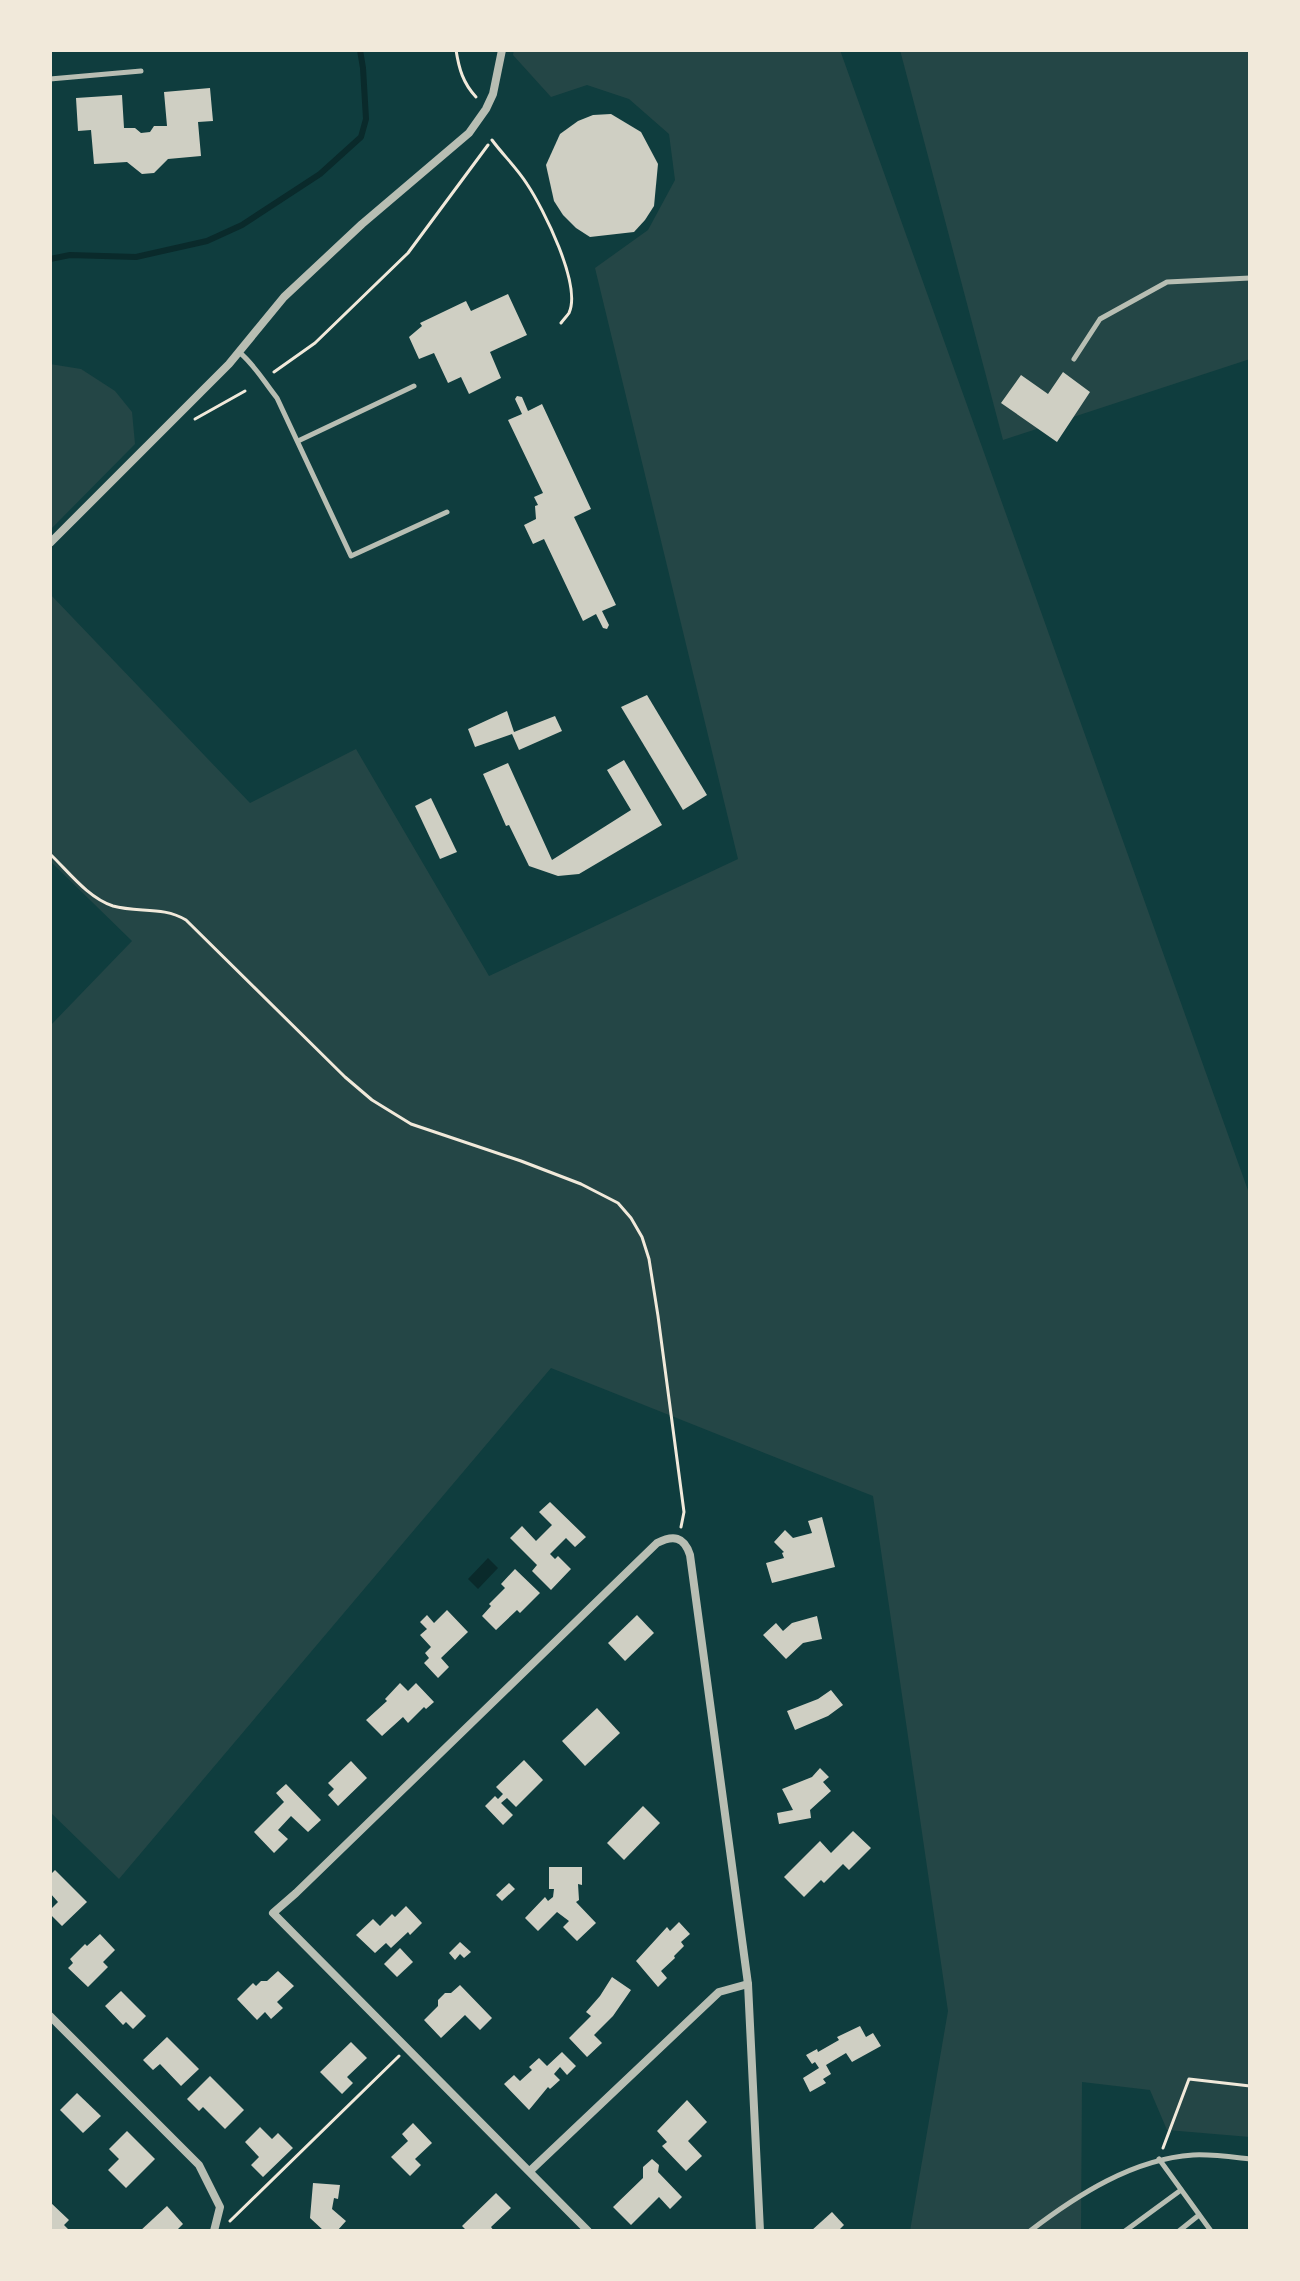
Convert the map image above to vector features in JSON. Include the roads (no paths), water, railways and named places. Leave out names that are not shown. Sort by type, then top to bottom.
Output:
[{"type":"street","points":[[50,543],[239,352],[284,297],[362,224],[469,133],[493,94],[502,50]]},
{"type":"street","points":[[588,2231],[273,1913],[657,1543],[671,1537],[684,1541],[693,1569],[748,1984],[760,2231]]},
{"type":"street","points":[[530,2171],[719,1992],[748,1984]]},
{"type":"street","points":[[50,2016],[199,2165],[220,2207],[214,2231]]},
{"type":"lane","points":[[50,79],[141,71]]},
{"type":"lane","points":[[1074,359],[1100,319],[1167,282],[1250,278]]},
{"type":"lane","points":[[239,352],[253,363],[277,398],[351,556],[447,512]]},
{"type":"lane","points":[[298,441],[414,386]]},
{"type":"lane","points":[[1030,2231],[1089,2191],[1159,2159],[1197,2154],[1250,2159]]},
{"type":"lane","points":[[1159,2159],[1211,2231]]},
{"type":"lane","points":[[1125,2231],[1181,2190]]},
{"type":"lane","points":[[1179,2231],[1199,2215]]},
{"type":"waterway","points":[[50,259],[70,255],[136,257],[207,241],[242,225],[320,174],[361,137],[366,119],[360,50]]}]
